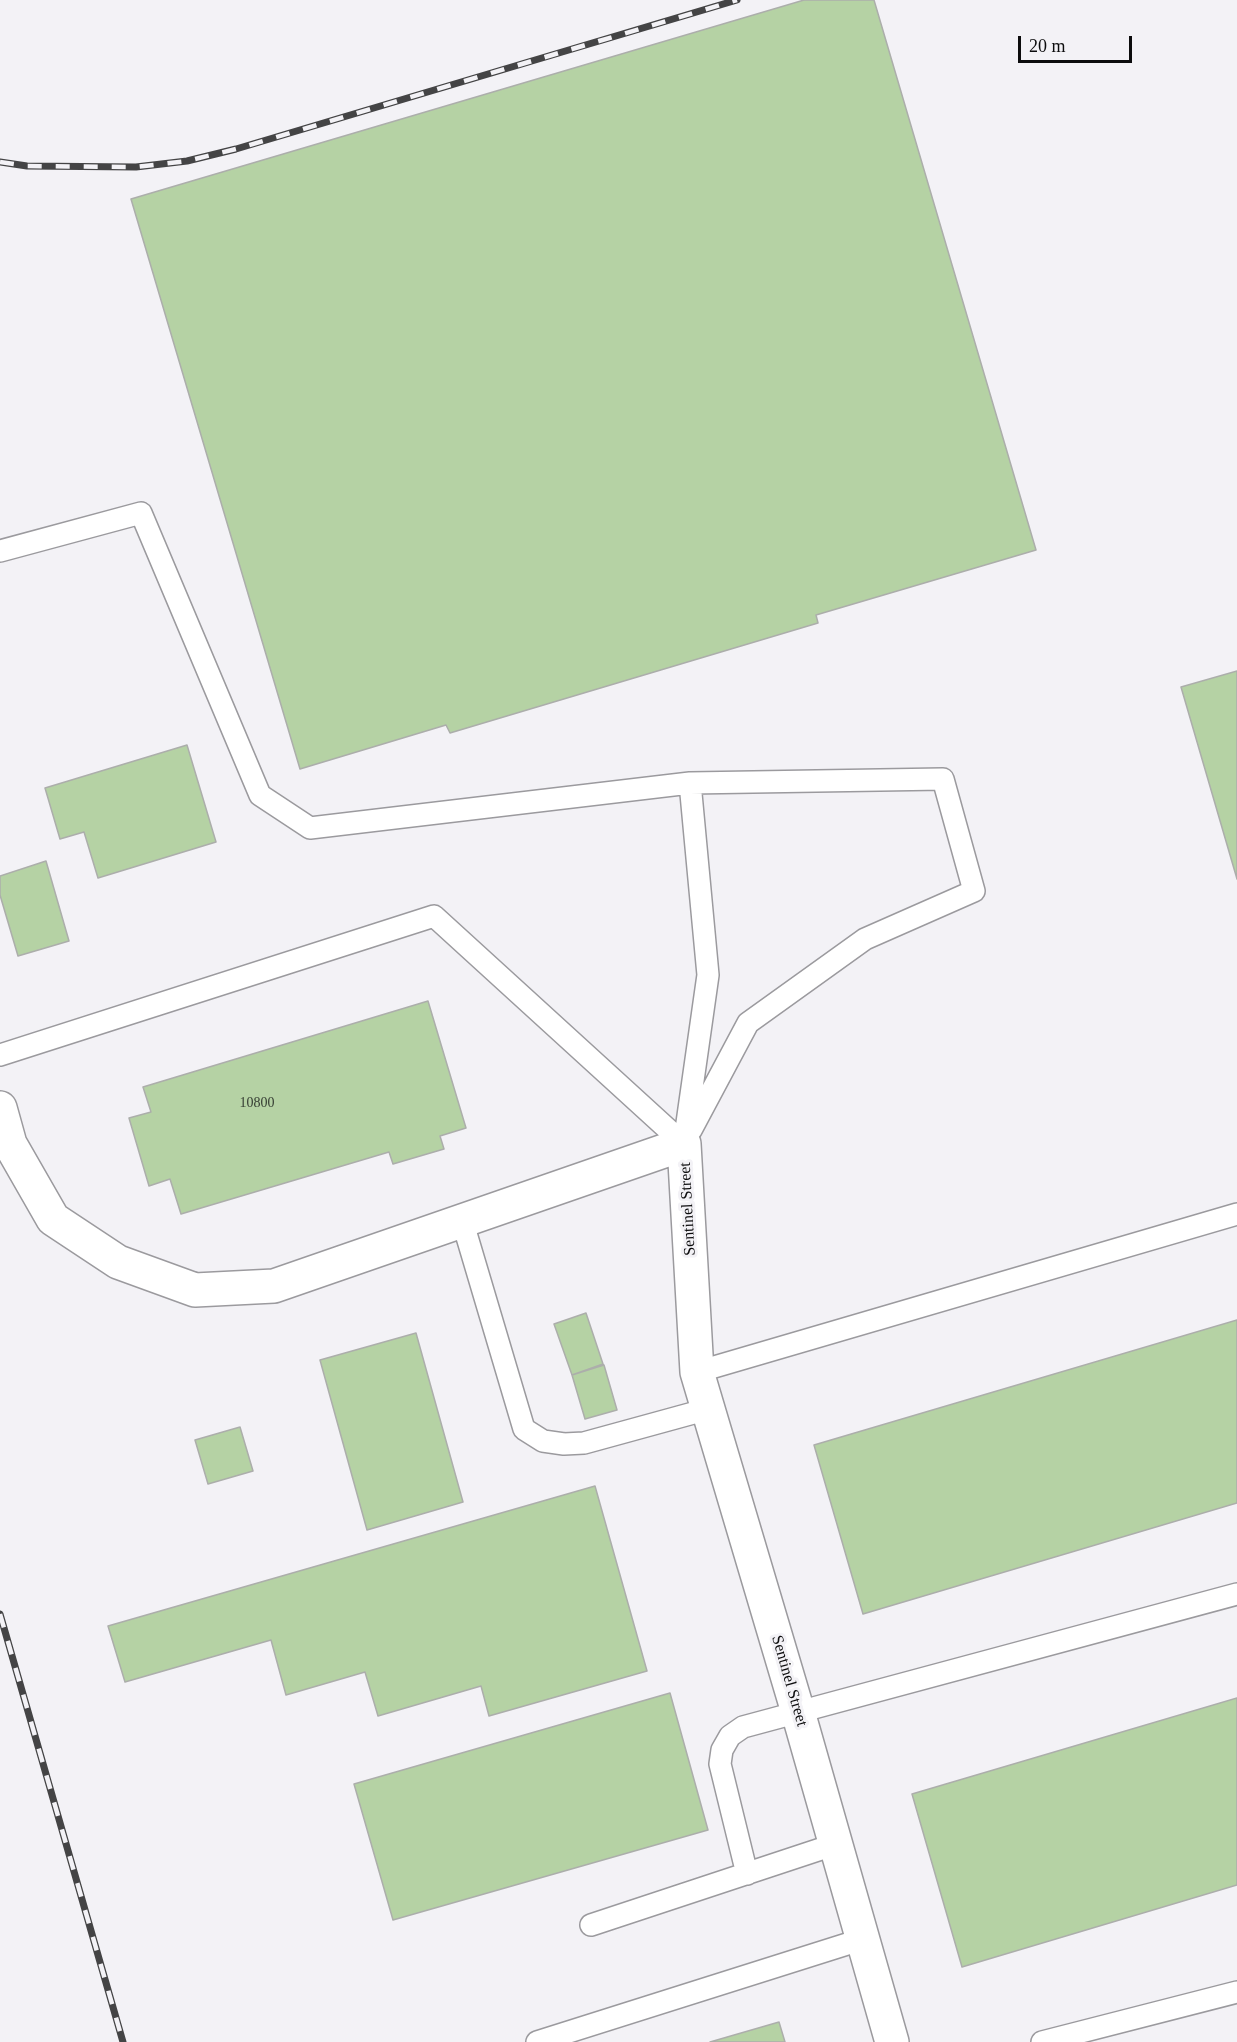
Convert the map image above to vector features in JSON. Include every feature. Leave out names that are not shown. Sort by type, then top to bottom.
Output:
[{"type":"street","name":"Sentinel Street","points":[[0,1108],[10,1144],[53,1219],[118,1262],[195,1290],[274,1286],[684,1144],[697,1372],[798,1712],[892,2042]]},
{"type":"lane","points":[[0,551],[141,513],[260,795],[310,828],[690,783],[943,779],[974,891],[865,939],[748,1023],[684,1144]]},
{"type":"lane","points":[[684,1144],[708,975],[690,783]]},
{"type":"lane","points":[[0,1055],[434,916],[684,1144]]},
{"type":"lane","points":[[697,1372],[1237,1214]]},
{"type":"lane","points":[[462,1220],[524,1429],[543,1441],[564,1444],[584,1443],[708,1409]]},
{"type":"lane","points":[[747,1874],[720,1764],[723,1750],[730,1736],[743,1727],[1237,1594]]},
{"type":"lane","points":[[591,1925],[836,1844]]},
{"type":"lane","points":[[537,2042],[863,1939]]},
{"type":"lane","points":[[1042,2042],[1237,1992]]},
{"type":"building","points":[[804,0],[874,0],[1036,550],[816,615],[818,623],[450,733],[446,725],[300,769],[131,199]]},
{"type":"building","points":[[1237,671],[1237,879],[1181,687]]},
{"type":"building","points":[[187,745],[216,842],[98,878],[84,832],[60,839],[45,788]]},
{"type":"building","points":[[46,861],[69,941],[18,956],[0,895],[0,876]]},
{"type":"building","points":[[428,1001],[466,1128],[440,1136],[444,1149],[393,1164],[389,1152],[181,1214],[170,1179],[149,1186],[129,1118],[151,1112],[143,1087]]},
{"type":"building","points":[[586,1313],[603,1364],[572,1375],[554,1324]]},
{"type":"building","points":[[1237,1320],[1237,1503],[863,1614],[814,1445]]},
{"type":"building","points":[[416,1333],[463,1502],[367,1530],[320,1360]]},
{"type":"building","points":[[604,1365],[617,1410],[585,1419],[572,1375]]},
{"type":"building","points":[[240,1427],[253,1471],[208,1484],[195,1440]]},
{"type":"building","points":[[595,1486],[647,1671],[489,1716],[481,1686],[378,1716],[365,1672],[286,1695],[271,1640],[125,1682],[108,1626]]},
{"type":"building","points":[[670,1693],[708,1830],[393,1920],[354,1784]]},
{"type":"building","points":[[1237,1698],[1237,1885],[962,1967],[912,1794]]},
{"type":"building","points":[[779,2022],[785,2042],[710,2042]]},
{"type":"railway","points":[[0,162],[27,166],[136,167],[187,161],[236,149],[737,0]]},
{"type":"railway","points":[[0,1614],[123,2042]]}]
